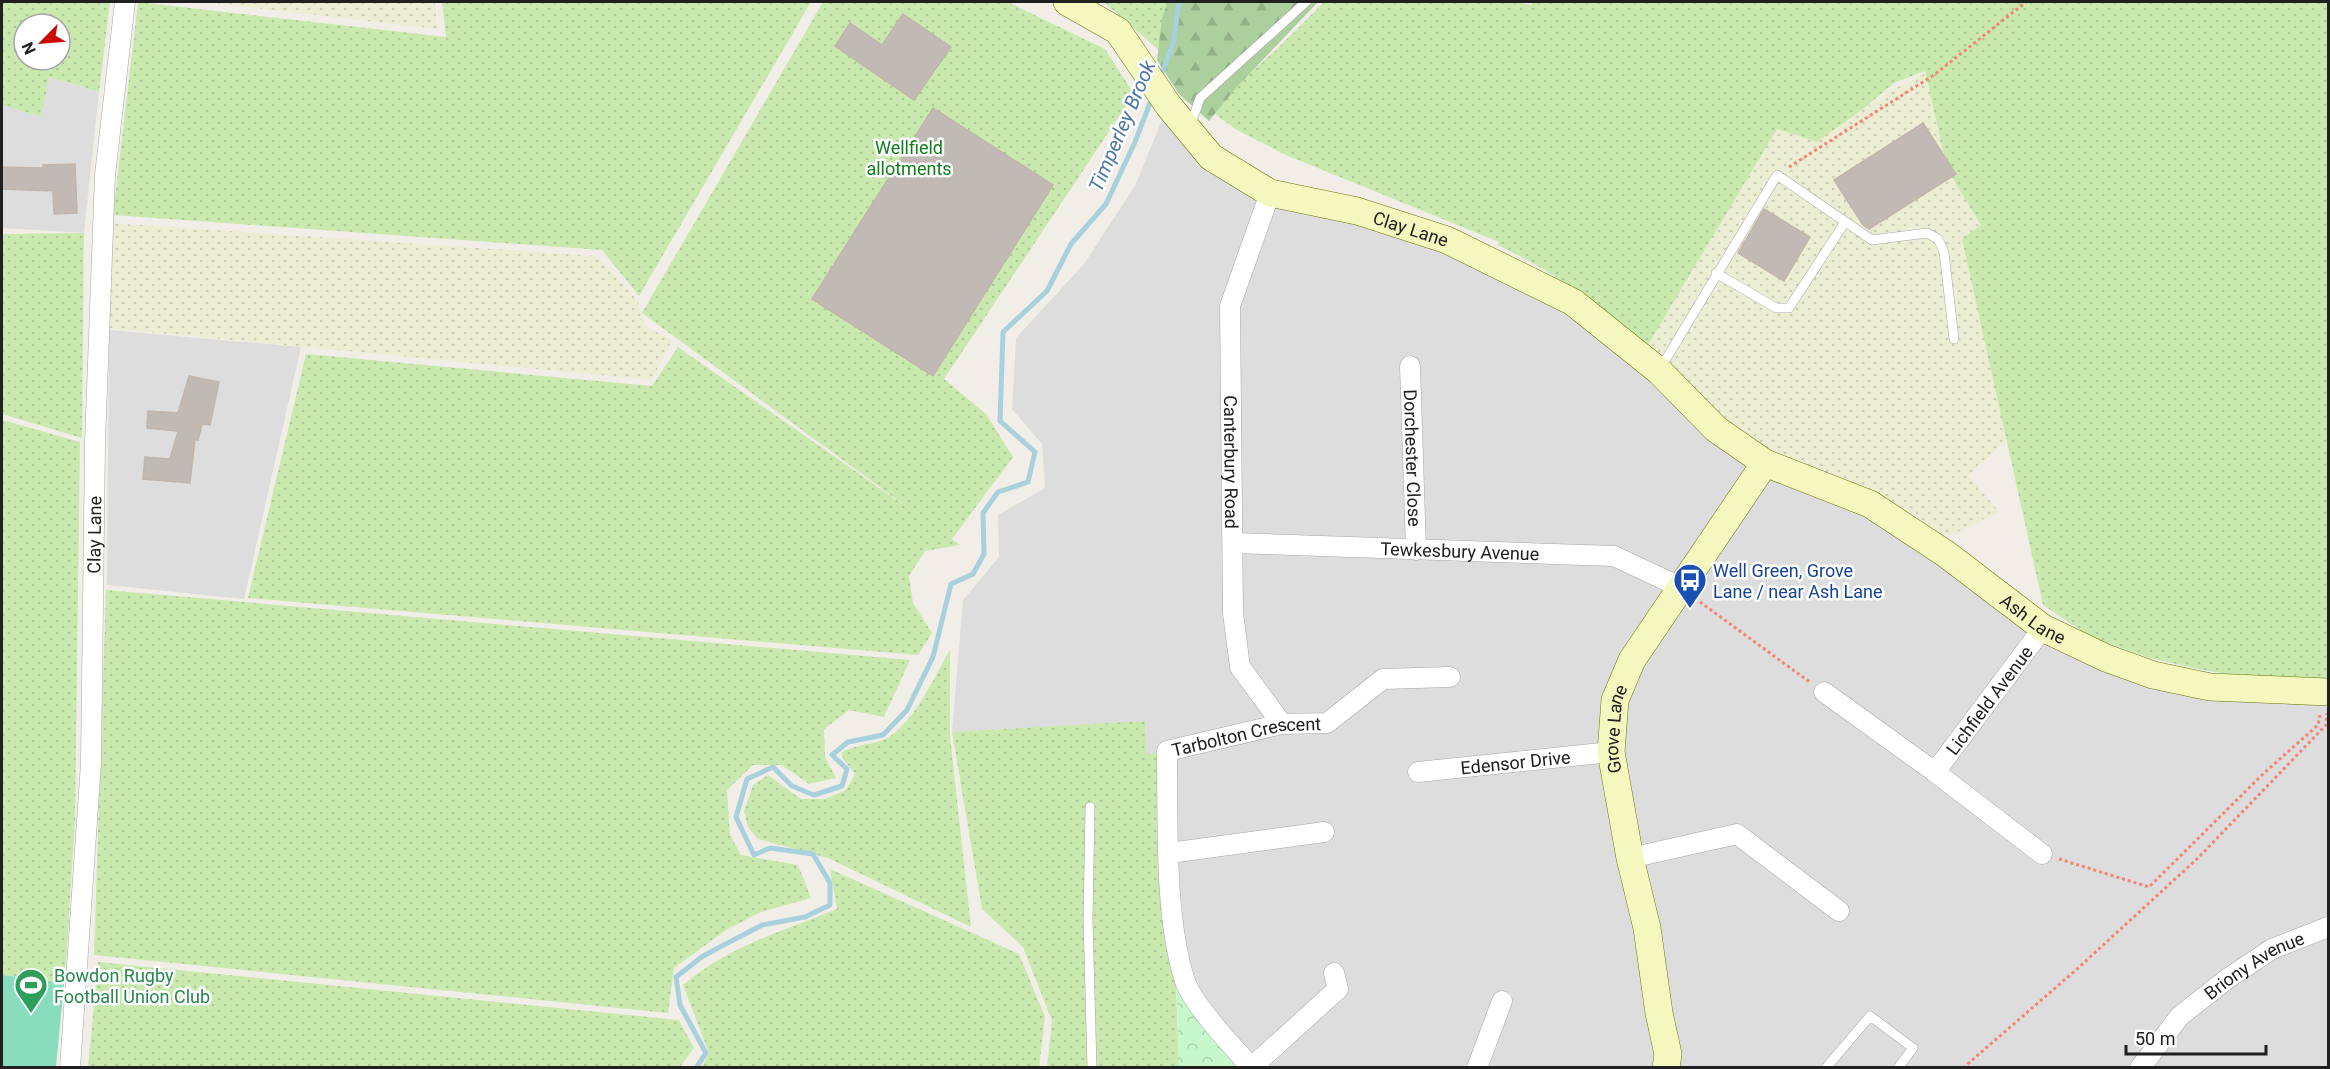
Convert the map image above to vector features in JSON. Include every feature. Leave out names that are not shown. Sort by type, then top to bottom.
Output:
[{"type":"street","name":"Clay Lane","points":[[70,1068],[91,763],[95,442],[105,175],[125,2]]},
{"type":"street","name":"Clay Lane","points":[[1066,2],[1118,32],[1168,105],[1211,157],[1270,193],[1357,212],[1447,240],[1573,302],[1659,371],[1716,429],[1765,464]]},
{"type":"street","name":"Canterbury Road","points":[[1270,193],[1230,306],[1233,613],[1240,667],[1282,724]]},
{"type":"street","name":"Dorchester Close","points":[[1410,366],[1416,550]]},
{"type":"street","name":"Grove Lane","points":[[1666,1068],[1668,1054],[1659,1013],[1647,928],[1630,858],[1611,752],[1615,700],[1632,660],[1765,464]]},
{"type":"street","name":"Ash Lane","points":[[1765,464],[1870,504],[1946,554],[2043,628],[2106,658],[2153,675],[2210,687],[2326,697]]},
{"type":"street","name":"Tewkesbury Avenue","points":[[1234,543],[1614,556],[1680,587]]},
{"type":"street","name":"Lichfield Avenue","points":[[1935,772],[2043,628]]},
{"type":"street","name":"Tarbolton Crescent","points":[[1334,973],[1338,989],[1252,1067],[1223,1037],[1185,982],[1175,934],[1169,853],[1167,751],[1282,724],[1327,723],[1383,679],[1450,677]]},
{"type":"street","name":"Lichfield Avenue","points":[[1824,692],[1935,772],[2042,854]]},
{"type":"street","name":"Edensor Drive","points":[[1418,772],[1611,752]]},
{"type":"street","points":[[1169,853],[1324,832]]},
{"type":"street","points":[[1630,858],[1737,834],[1839,911]]},
{"type":"street","name":"Briony Avenue","points":[[2140,1068],[2180,1016],[2227,979],[2272,949],[2328,927]]},
{"type":"street","points":[[1477,1068],[1502,1001]]},
{"type":"lane","points":[[1189,130],[1200,98],[1306,2]]},
{"type":"lane","points":[[1659,371],[1777,175],[1872,240],[1927,233],[1938,239],[1944,252],[1954,339]]},
{"type":"lane","points":[[1716,273],[1776,308],[1789,308],[1845,222]]},
{"type":"lane","points":[[1090,807],[1088,920],[1092,1068]]},
{"type":"lane","points":[[1826,1068],[1870,1016],[1913,1048],[1898,1068]]},
{"type":"path","points":[[1777,175],[1934,75],[2026,2]]},
{"type":"path","points":[[1680,587],[1824,692]]},
{"type":"path","points":[[2042,854],[2150,887],[2262,775],[2318,725],[2326,697]]},
{"type":"path","points":[[1963,1068],[2077,969],[2198,858],[2326,725],[2326,697]]},
{"type":"shaded area","points":[[48,77],[99,92],[84,233],[2,228],[2,105],[41,117]]},
{"type":"shaded area","points":[[1168,105],[1211,157],[1357,211],[1573,302],[1802,479],[2105,658],[2328,692],[2328,1067],[1252,1067],[1185,983],[1167,751],[1147,754],[1145,722],[952,732],[963,600],[999,557],[998,515],[1045,488],[1042,444],[1012,409],[1016,338],[1084,264],[1135,186]]},
{"type":"shaded area","points":[[109,330],[301,347],[244,599],[107,585]]},
{"type":"green space","points":[[2,2],[110,2],[99,92],[49,77],[41,117],[2,105]]},
{"type":"green space","points":[[138,2],[446,37],[442,2],[811,2],[639,296],[602,250],[113,215]]},
{"type":"green space","points":[[205,2],[435,2],[437,29]]},
{"type":"green space","name":"Wellfield allotments","points":[[823,2],[1008,2],[1105,49],[1134,94],[944,379],[986,414],[1013,457],[952,539],[960,545],[925,551],[909,576],[913,603],[932,633],[918,655],[248,598],[306,354],[652,386],[678,347],[918,515],[642,313]]},
{"type":"green space","points":[[1104,2],[1172,2],[1163,54]]},
{"type":"green space","points":[[1168,2],[1318,2],[1235,89],[1209,121],[1179,94],[1157,60],[1162,18]]},
{"type":"green space","points":[[1324,2],[1517,2],[1531,5],[1533,2],[2328,2],[2328,680],[2262,680],[2150,658],[2091,637],[2043,605],[1962,239],[1981,225],[1952,177],[1956,174],[1944,155],[1925,71],[1894,83],[1817,142],[1777,129],[1646,348],[1576,290],[1498,245],[1499,242],[1286,155],[1237,130],[1216,115],[1218,102],[1276,50]]},
{"type":"green space","points":[[1926,73],[1944,155],[1956,174],[1952,177],[1982,225],[1962,239],[2007,440],[1968,475],[1999,512],[1949,536],[1875,492],[1782,462],[1710,408],[1646,348],[1777,129],[1817,142],[1889,91]]},
{"type":"green space","points":[[111,223],[597,256],[638,301],[645,326],[672,340],[652,380],[105,328]]},
{"type":"green space","points":[[84,233],[82,438],[2,414],[2,234]]},
{"type":"green space","points":[[2,420],[80,442],[75,821],[66,964],[60,982],[2,975]]},
{"type":"green space","points":[[106,590],[910,660],[884,717],[849,710],[824,729],[825,757],[836,778],[809,784],[782,765],[753,765],[727,790],[730,835],[741,855],[798,865],[811,898],[761,912],[726,930],[674,968],[668,1013],[94,955]]},
{"type":"green space","points":[[950,650],[950,736],[971,927],[828,858],[758,839],[748,827],[744,811],[753,785],[768,775],[801,799],[825,799],[846,790],[855,774],[842,757],[842,752],[883,740],[897,731],[915,711]]},
{"type":"green space","points":[[1145,721],[1147,754],[1167,751],[1179,1067],[1047,1067],[1052,1021],[1023,947],[982,909],[952,732]]},
{"type":"green space","points":[[830,869],[1019,954],[1045,1017],[1039,1067],[702,1067],[709,1053],[683,985],[701,971],[738,950],[837,909]]},
{"type":"green space","points":[[1175,935],[1185,983],[1252,1067],[1179,1067]]},
{"type":"green space","points":[[98,962],[679,1020],[694,1048],[679,1068],[88,1067]]},
{"type":"green space","name":"Bowdon Rugby Football Union Club","points":[[2,975],[64,983],[56,1067],[2,1067]]},
{"type":"building","points":[[903,14],[951,47],[914,100],[835,46],[850,23],[882,45]]},
{"type":"building","points":[[933,108],[1053,185],[933,376],[812,299]]},
{"type":"building","points":[[1923,123],[1956,174],[1869,229],[1863,225],[1834,180]]},
{"type":"building","points":[[75,164],[77,213],[54,214],[53,191],[2,189],[2,167],[43,168],[43,165]]},
{"type":"building","points":[[1764,209],[1810,237],[1784,281],[1738,253]]},
{"type":"building","points":[[189,376],[219,382],[210,425],[202,424],[198,440],[195,439],[190,483],[143,479],[145,457],[170,459],[178,431],[147,428],[148,411],[178,413]]},
{"type":"waterway","name":"Timperley Brook","points":[[1160,78],[1173,44],[1179,2]]},
{"type":"waterway","name":"Timperley Brook","points":[[696,1068],[706,1053],[680,1005],[676,977],[703,956],[762,925],[805,917],[830,905],[830,883],[813,854],[770,848],[754,855],[736,817],[747,779],[773,767],[792,786],[814,795],[842,786],[847,769],[832,755],[848,742],[883,735],[907,710],[933,657],[951,584],[973,574],[984,554],[983,513],[998,492],[1028,482],[1035,452],[1000,421],[1003,332],[1047,291],[1071,244],[1106,204],[1135,142],[1152,98]]},
{"type":"place","name":"Well Green, Grove Lane / near Ash Lane","points":[[1690,609]]},
{"type":"place","name":"Bowdon Rugby Football Union Club","points":[[31,1014]]}]
